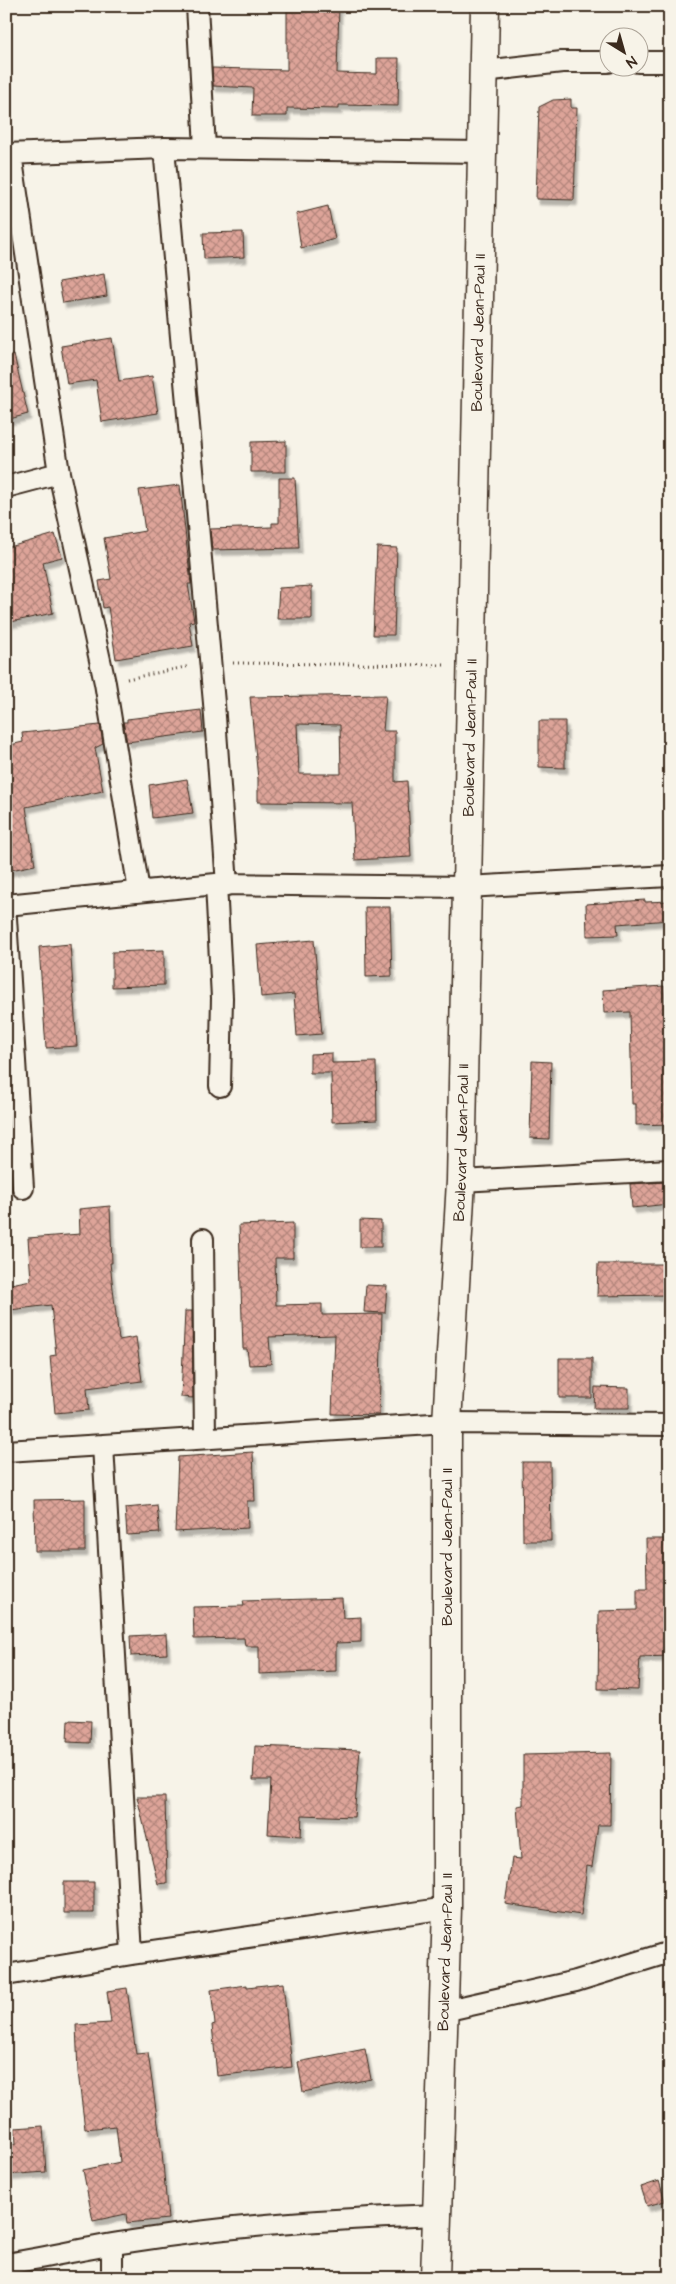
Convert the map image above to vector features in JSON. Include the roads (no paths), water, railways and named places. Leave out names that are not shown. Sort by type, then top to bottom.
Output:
[{"type":"main road","name":"Boulevard Jean-Paul II","points":[[435,2278],[447,1908],[447,1423],[461,1181],[485,6]]},
{"type":"street","points":[[198,6],[205,148]]},
{"type":"street","points":[[484,70],[562,62],[598,62]]},
{"type":"street","points":[[648,62],[670,62]]},
{"type":"street","points":[[164,148],[210,662],[222,884],[220,1086]]},
{"type":"street","points":[[138,891],[105,683],[59,472],[9,154],[164,148],[482,152]]},
{"type":"street","points":[[6,486],[59,472]]},
{"type":"street","points":[[6,906],[138,891],[222,884],[467,886],[670,876]]},
{"type":"street","points":[[6,918],[23,1188]]},
{"type":"street","points":[[461,1181],[670,1170]]},
{"type":"street","points":[[203,1239],[205,1438]]},
{"type":"street","points":[[6,1451],[447,1423],[670,1425]]},
{"type":"street","points":[[104,1445],[132,1954]]},
{"type":"street","points":[[6,1975],[132,1954],[447,1908]]},
{"type":"street","points":[[444,2011],[576,1980],[670,1952]]},
{"type":"street","points":[[6,2264],[112,2244],[204,2231],[336,2219],[436,2215]]},
{"type":"street","points":[[112,2244],[112,2278]]}]
